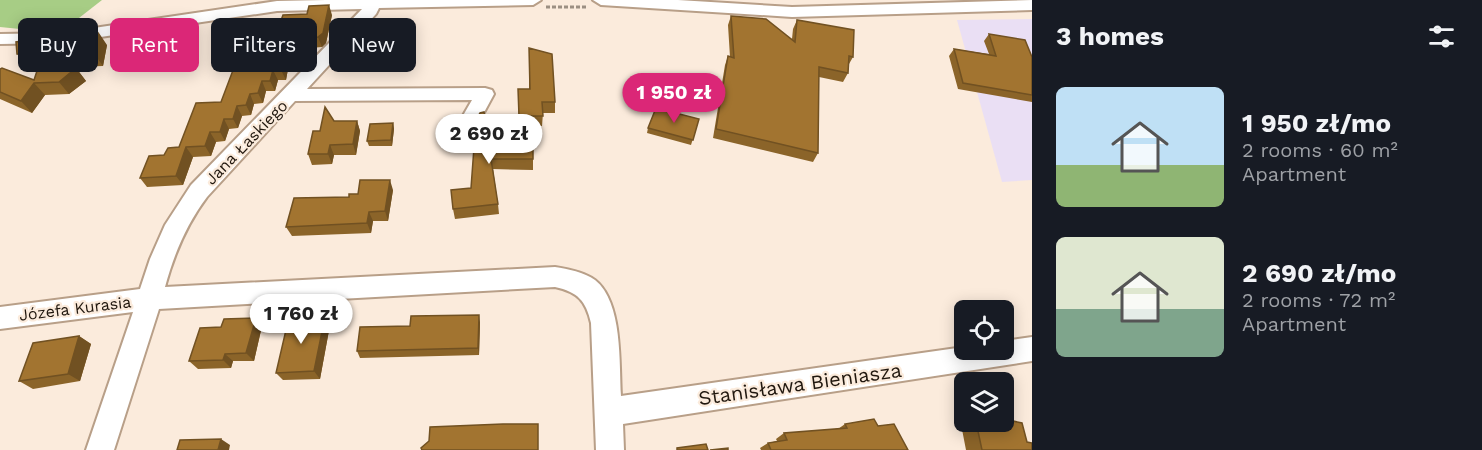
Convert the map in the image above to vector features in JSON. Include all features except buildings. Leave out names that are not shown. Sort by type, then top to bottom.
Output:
[{"type":"street","points":[[191,17],[209,0]]},
{"type":"street","points":[[0,39],[68,37],[277,6],[533,0]]},
{"type":"street","points":[[601,0],[820,12],[1032,5]]},
{"type":"street","name":"Jana Łaskiego","points":[[100,450],[163,253],[182,212],[370,10],[372,2]]},
{"type":"street","points":[[291,95],[484,94],[467,126]]},
{"type":"street","name":"Józefa Kurasia","points":[[0,318],[149,299],[555,277],[577,280],[591,290],[599,303],[604,323],[608,412]]},
{"type":"street","name":"Stanisława Bieniasza","points":[[608,412],[1031,351]]},
{"type":"street","points":[[608,412],[610,450]]},
{"type":"shaded area","points":[[1032,19],[1032,180],[1002,182],[957,20]]},
{"type":"green space","points":[[0,0],[102,0],[79,18],[18,18],[18,29],[0,27]]}]
